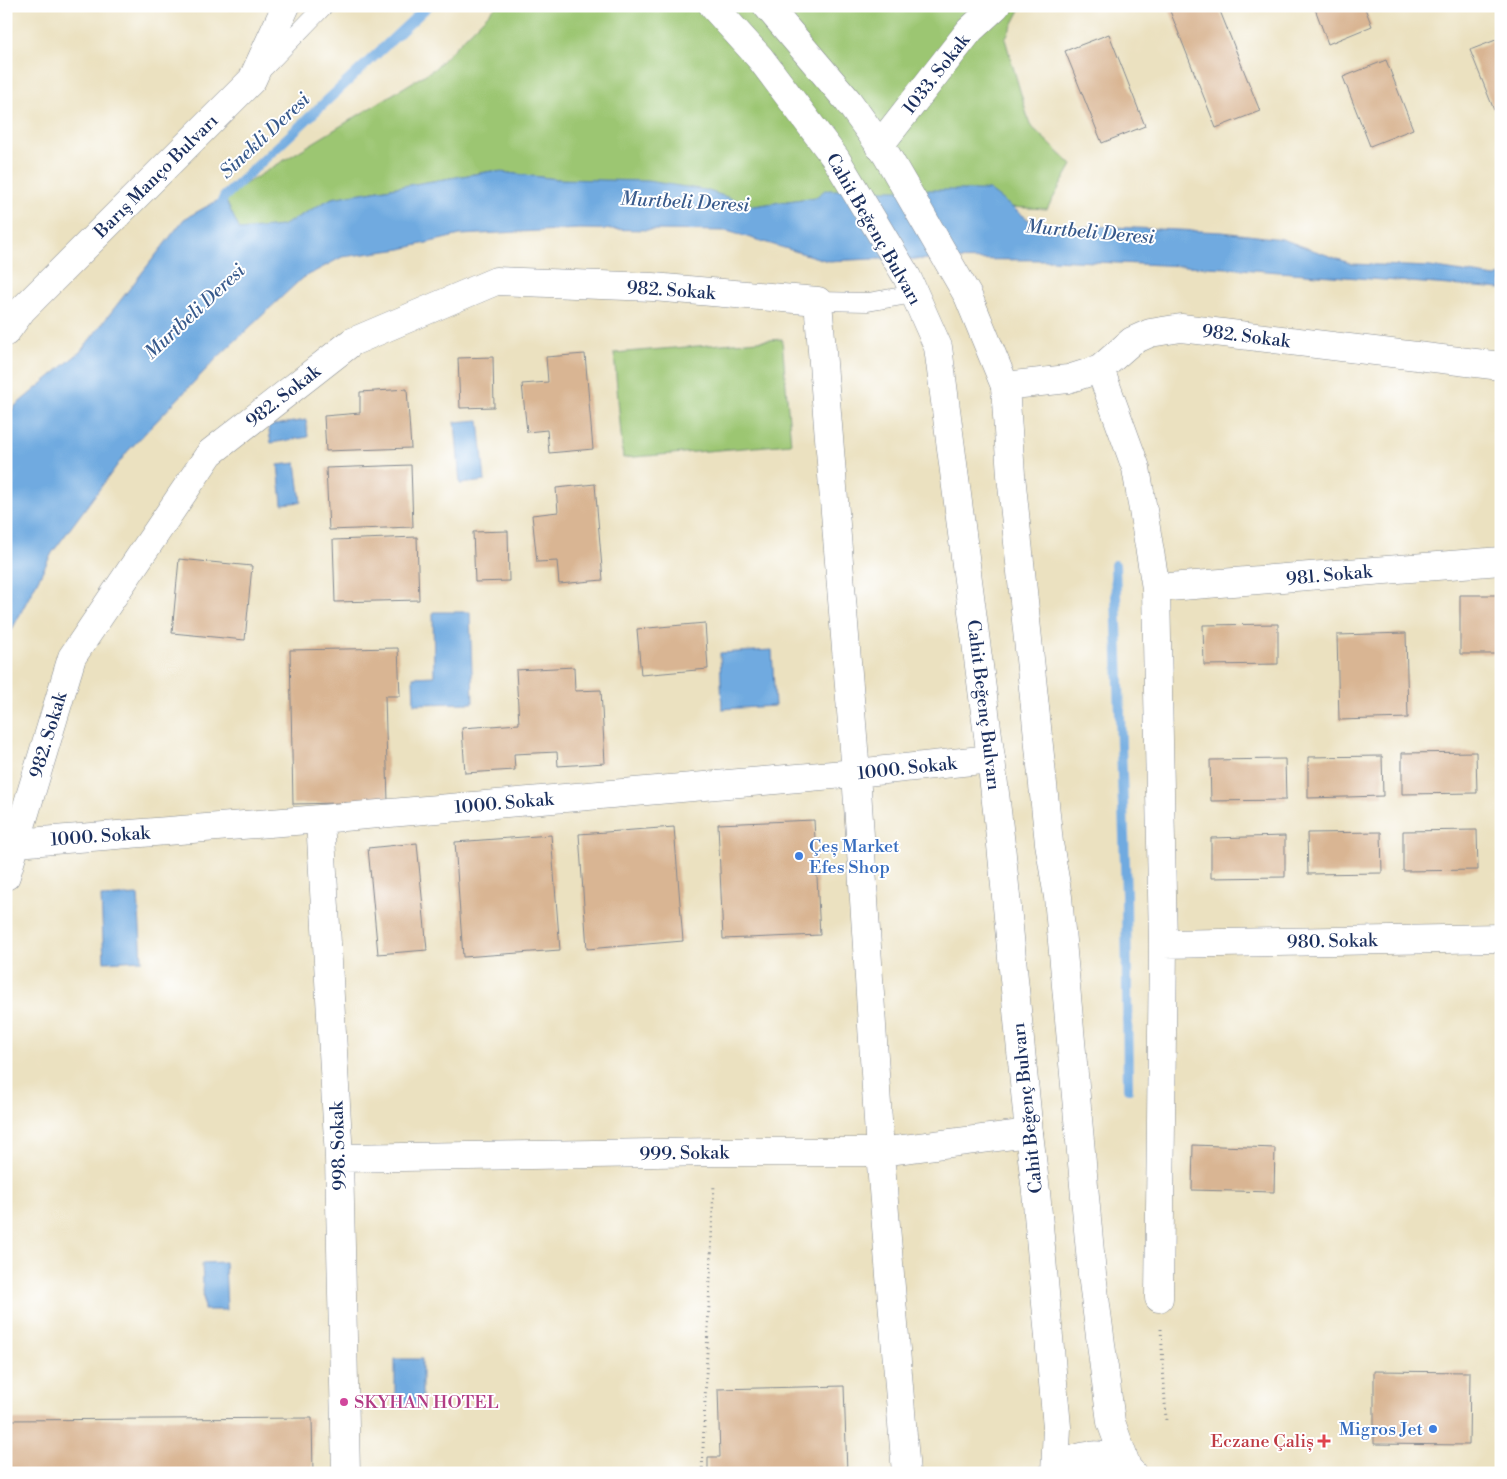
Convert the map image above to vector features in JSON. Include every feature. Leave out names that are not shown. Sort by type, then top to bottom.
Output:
[{"type":"street","name":"Barış Manço Bulvarı","points":[[6,332],[22,310],[252,80],[286,6]]},
{"type":"street","name":"Cahit Beğenç Bulvarı","points":[[713,6],[760,58],[836,159],[910,285],[938,347],[991,759],[1028,1133],[1036,1192],[1057,1427],[1055,1473]]},
{"type":"street","points":[[768,6],[848,102],[883,150],[968,296],[1005,386],[1012,475],[1047,823],[1058,896],[1092,1274],[1111,1422],[1136,1471]]},
{"type":"street","name":"1033. Sokak","points":[[883,150],[970,30],[996,6]]},
{"type":"street","name":"982. Sokak","points":[[6,876],[72,657],[210,453],[352,342],[496,281],[653,287],[818,301]]},
{"type":"street","points":[[818,301],[856,773],[880,1152],[906,1473]]},
{"type":"street","name":"982. Sokak","points":[[1005,386],[1068,379],[1100,370],[1132,341],[1150,334],[1181,328],[1501,366]]},
{"type":"street","points":[[1100,370],[1136,468],[1156,588],[1163,944],[1159,1298]]},
{"type":"street","name":"981. Sokak","points":[[1156,588],[1501,560]]},
{"type":"street","name":"1000. Sokak","points":[[16,843],[856,773],[991,759]]},
{"type":"street","name":"998. Sokak","points":[[320,819],[339,1158],[346,1473]]},
{"type":"street","name":"980. Sokak","points":[[1163,944],[1501,938]]},
{"type":"street","name":"999. Sokak","points":[[339,1158],[715,1152],[880,1152],[1028,1133]]},
{"type":"street","points":[[1055,1473],[1070,1460],[1089,1455],[1109,1457],[1136,1471]]},
{"type":"lane","points":[[252,80],[324,6]]},
{"type":"lane","points":[[818,301],[868,302],[910,285]]},
{"type":"path","points":[[702,1473],[715,1152]]},
{"type":"path","points":[[1159,1298],[1166,1420]]},
{"type":"green space","points":[[496,6],[1022,6],[1005,39],[1030,125],[1072,165],[1047,209],[816,197],[754,206],[705,190],[557,179],[492,171],[332,198],[282,226],[239,230],[224,197],[434,69]]},
{"type":"green space","points":[[782,339],[791,444],[623,458],[614,353]]},
{"type":"water","name":"Murtbeli Deresi","points":[[492,171],[557,179],[647,181],[705,190],[754,206],[816,197],[825,190],[989,190],[1045,232],[1092,226],[1222,232],[1282,239],[1352,264],[1430,267],[1495,277],[1501,275],[1501,289],[1227,268],[1052,260],[873,259],[828,261],[727,231],[579,229],[460,235],[401,249],[342,257],[301,279],[218,357],[127,452],[52,553],[6,641],[6,418],[15,406],[80,352],[184,219],[224,197],[240,230],[282,226],[332,198]]},
{"type":"water","points":[[306,420],[308,437],[271,443],[268,426]]},
{"type":"water","points":[[479,420],[485,481],[460,484],[455,422]]},
{"type":"water","points":[[296,463],[301,502],[282,504],[278,465]]},
{"type":"water","points":[[433,612],[470,612],[473,703],[414,704],[413,677],[434,676]]},
{"type":"water","points":[[772,650],[775,706],[722,709],[720,653]]},
{"type":"water","points":[[138,895],[142,960],[104,962],[101,897]]},
{"type":"water","points":[[225,1262],[227,1310],[204,1310],[202,1263]]},
{"type":"water","points":[[395,1359],[422,1359],[422,1407],[395,1407]]},
{"type":"building","points":[[1168,6],[1218,6],[1260,111],[1216,128]]},
{"type":"building","points":[[1314,6],[1364,6],[1372,26],[1328,44]]},
{"type":"building","points":[[1109,34],[1145,126],[1102,143],[1065,51]]},
{"type":"building","points":[[1501,38],[1501,108],[1494,110],[1470,50]]},
{"type":"building","points":[[1386,60],[1413,129],[1370,146],[1343,77]]},
{"type":"building","points":[[585,354],[593,449],[549,453],[547,430],[527,432],[522,384],[548,382],[546,357]]},
{"type":"building","points":[[493,357],[494,407],[460,408],[458,358]]},
{"type":"building","points":[[407,389],[411,448],[326,451],[324,416],[360,413],[360,392]]},
{"type":"building","points":[[411,465],[413,527],[329,530],[326,468]]},
{"type":"building","points":[[595,484],[603,580],[559,584],[557,561],[537,562],[532,515],[558,512],[556,488]]},
{"type":"building","points":[[508,531],[509,581],[475,582],[473,532]]},
{"type":"building","points":[[417,537],[419,600],[335,602],[333,540]]},
{"type":"building","points":[[179,559],[252,566],[245,640],[172,633]]},
{"type":"building","points":[[1460,595],[1501,595],[1501,654],[1460,654]]},
{"type":"building","points":[[705,623],[708,669],[641,675],[637,629]]},
{"type":"building","points":[[1278,624],[1278,664],[1204,665],[1203,625]]},
{"type":"building","points":[[1406,633],[1408,718],[1339,720],[1337,635]]},
{"type":"building","points":[[398,648],[400,696],[385,696],[388,802],[293,804],[290,650]]},
{"type":"building","points":[[574,667],[575,691],[601,690],[605,763],[558,766],[557,752],[514,754],[515,770],[465,773],[462,728],[519,724],[516,670]]},
{"type":"building","points":[[1476,752],[1477,793],[1402,794],[1402,753]]},
{"type":"building","points":[[1382,756],[1383,796],[1308,798],[1308,757]]},
{"type":"building","points":[[1285,759],[1286,800],[1211,801],[1210,760]]},
{"type":"building","points":[[814,820],[820,935],[723,939],[718,824]]},
{"type":"building","points":[[674,827],[683,941],[587,949],[579,834]]},
{"type":"building","points":[[1477,830],[1478,870],[1403,871],[1403,831]]},
{"type":"building","points":[[1381,832],[1382,873],[1308,874],[1307,833]]},
{"type":"building","points":[[551,835],[560,950],[463,957],[455,842]]},
{"type":"building","points":[[1285,836],[1285,877],[1211,878],[1211,838]]},
{"type":"building","points":[[417,843],[427,950],[378,954],[368,848]]},
{"type":"building","points":[[1193,1145],[1275,1148],[1274,1192],[1192,1190]]},
{"type":"building","points":[[1374,1371],[1470,1372],[1469,1445],[1374,1444]]},
{"type":"building","points":[[844,1386],[847,1473],[708,1473],[708,1457],[720,1457],[718,1389]]},
{"type":"building","points":[[312,1418],[313,1473],[7,1473],[6,1420]]},
{"type":"waterway","name":"Sinekli Deresi","points":[[219,208],[224,197],[428,6]]},
{"type":"waterway","points":[[1115,565],[1126,895],[1128,1089]]},
{"type":"place","name":"Çeș Market Efes Shop","points":[[799,856]]},
{"type":"place","name":"SKYHAN HOTEL","points":[[344,1402]]},
{"type":"place","name":"Migros Jet","points":[[1433,1429]]},
{"type":"place","name":"Eczane Çaliș","points":[[1324,1441]]}]
